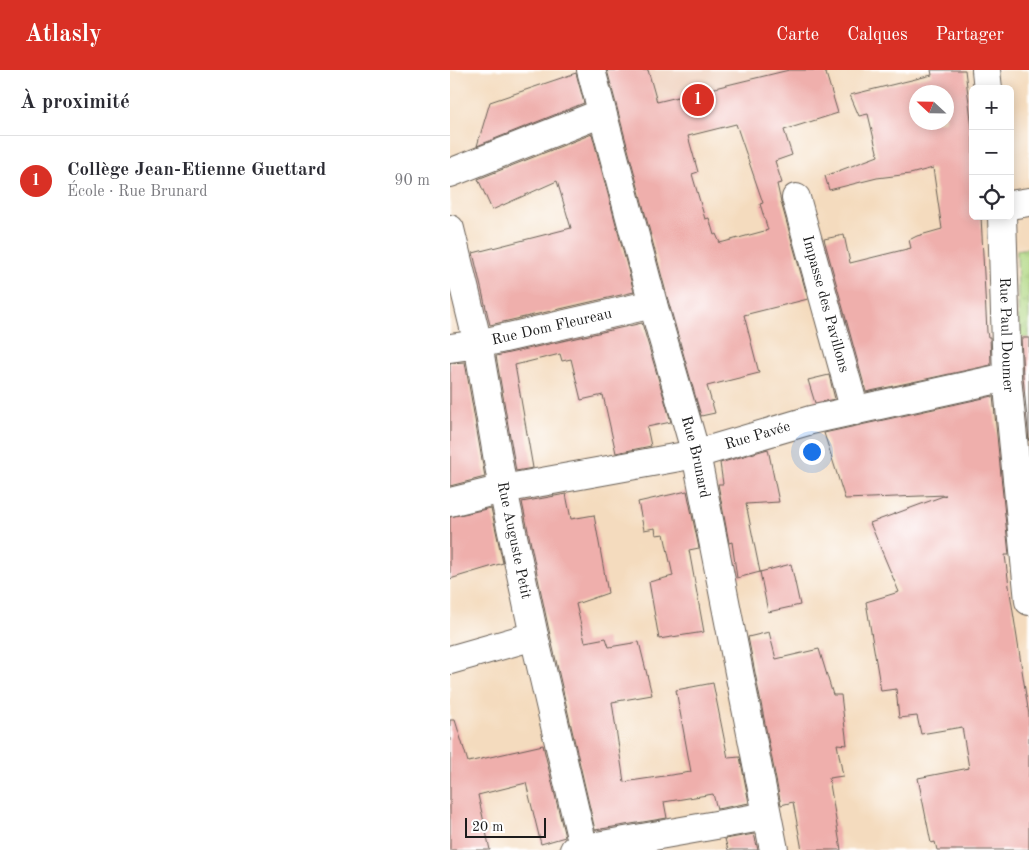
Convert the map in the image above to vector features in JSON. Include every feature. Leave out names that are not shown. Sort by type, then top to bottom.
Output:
[{"type":"street","name":"Rue Brunard","points":[[591,70],[696,454],[774,850]]},
{"type":"street","points":[[986,70],[988,85]]},
{"type":"street","points":[[450,173],[602,113]]},
{"type":"street","name":"Impasse des Pavillons","points":[[796,198],[855,411]]},
{"type":"street","points":[[1014,204],[1029,202]]},
{"type":"street","name":"Rue Paul Doumer","points":[[1002,220],[1007,377],[1029,601]]},
{"type":"street","name":"Rue Auguste Petit","points":[[450,229],[478,344],[503,489],[581,849]]},
{"type":"street","name":"Rue Dom Fleureau","points":[[450,348],[478,344],[654,304]]},
{"type":"street","name":"Rue Pavée","points":[[450,502],[503,489],[696,454],[812,420],[1007,377]]},
{"type":"street","points":[[450,660],[534,636]]},
{"type":"street","points":[[581,849],[767,816]]},
{"type":"shaded area","points":[[607,70],[772,70],[788,118],[758,118],[630,151]]},
{"type":"green space","points":[[1029,248],[1029,338],[1019,338],[1017,250]]},
{"type":"building","points":[[607,70],[648,70],[657,102],[789,70],[825,70],[838,113],[784,130],[792,155],[775,161],[782,183],[777,184],[781,202],[808,299],[744,315],[759,373],[707,386],[715,413],[701,416]],"holes":[[[736,124],[763,203],[760,204],[768,230],[720,243],[716,234],[714,235],[709,218],[705,219],[692,174],[698,172],[688,136]]]},
{"type":"building","points":[[931,70],[965,70],[969,103],[969,220],[981,220],[987,332],[988,337],[990,337],[991,365],[866,392],[824,239],[844,235],[850,263],[911,248],[909,240],[942,229],[933,168],[910,174],[877,178],[829,190],[825,176],[878,156],[868,114],[859,116],[850,95],[932,75]]},
{"type":"building","points":[[576,73],[584,103],[477,146],[490,102]]},
{"type":"building","points":[[592,134],[634,292],[490,325],[473,253],[571,228],[557,181],[492,210],[478,179]]},
{"type":"building","points":[[642,323],[671,422],[647,427],[651,446],[616,453],[603,395],[581,400],[571,359],[562,361],[560,354],[515,365],[533,468],[516,471],[496,356]]},
{"type":"building","points":[[1021,338],[1029,338],[1029,441],[1023,376]]},
{"type":"building","points":[[465,362],[485,477],[450,486],[450,363]]},
{"type":"building","points":[[829,375],[835,399],[815,403],[808,380]]},
{"type":"building","points":[[993,396],[1009,555],[1005,555],[1029,715],[1029,850],[937,850],[935,842],[931,843],[918,778],[969,768],[962,727],[921,734],[917,716],[899,718],[896,689],[881,691],[866,602],[899,592],[870,523],[946,495],[845,499],[824,433]]},
{"type":"building","points":[[768,449],[779,502],[746,504],[760,572],[737,578],[732,542],[729,543],[718,484],[723,484],[720,463]]},
{"type":"building","points":[[687,491],[699,548],[689,550],[704,632],[659,639],[649,582],[673,576],[664,534],[656,535],[655,528],[644,530],[638,502]]},
{"type":"building","points":[[566,494],[571,519],[594,515],[608,593],[576,604],[585,642],[606,638],[609,647],[639,642],[652,695],[612,702],[624,782],[691,772],[676,690],[713,683],[728,758],[740,757],[749,803],[717,809],[713,794],[664,802],[667,818],[595,830],[548,626],[522,502]]},
{"type":"building","points":[[491,508],[503,563],[450,579],[450,517]]},
{"type":"building","points":[[791,564],[800,605],[768,612],[760,572]]},
{"type":"building","points":[[769,632],[776,659],[819,649],[833,695],[841,695],[847,745],[837,744],[843,776],[829,778],[841,850],[802,850],[793,802],[781,805],[748,637]]},
{"type":"building","points":[[450,720],[455,720],[468,762],[543,745],[565,837],[541,844],[526,783],[478,795],[490,850],[450,850]]},
{"type":"building","points":[[754,834],[758,850],[728,850],[725,839]]},
{"type":"place","name":"Collège Jean-Etienne Guettard","points":[[698,100]]}]
